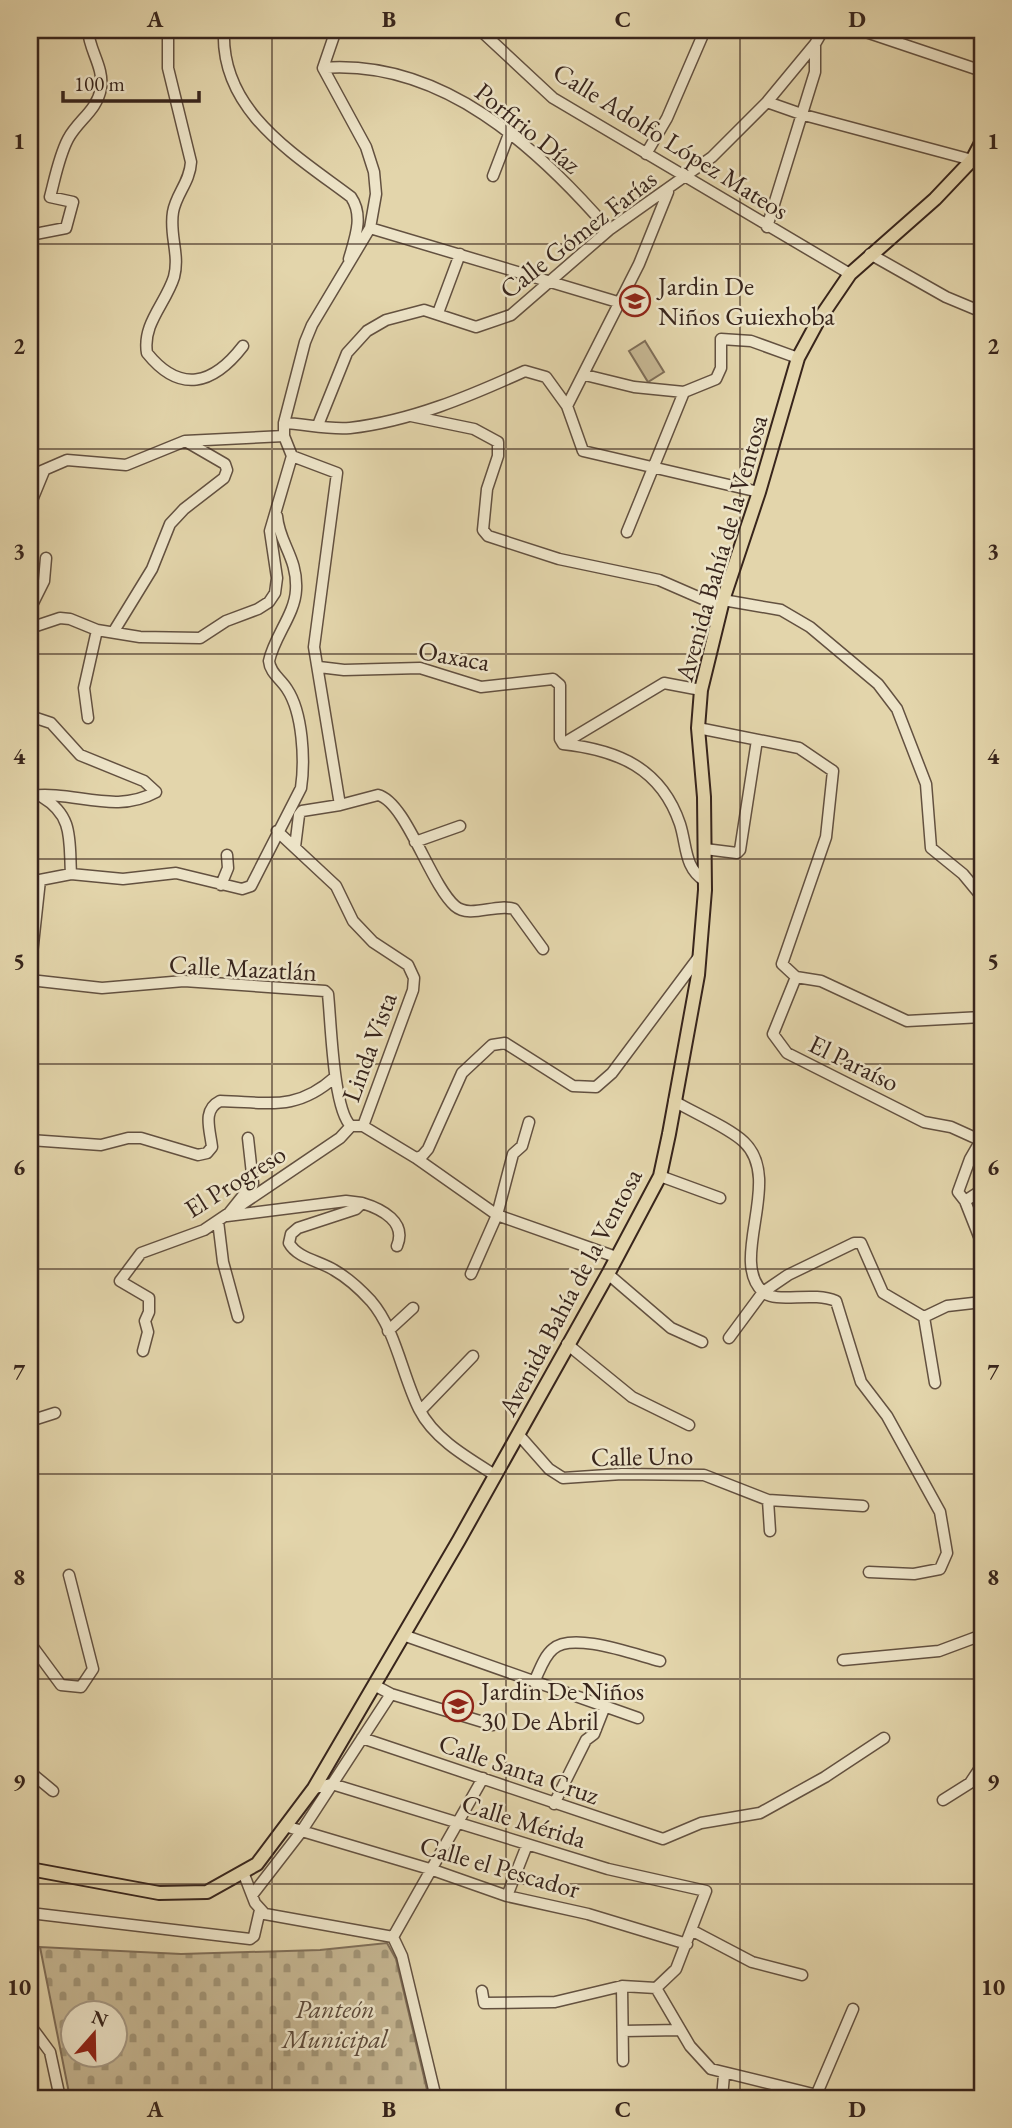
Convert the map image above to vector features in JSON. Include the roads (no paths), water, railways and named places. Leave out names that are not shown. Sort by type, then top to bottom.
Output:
[{"type":"main road","name":"Avenida Bahía de la Ventosa","points":[[30,1869],[159,1893],[207,1892],[257,1864],[314,1788],[519,1435],[566,1344],[660,1176],[698,975],[705,881],[705,797],[698,728],[701,690],[722,604],[759,492],[798,358],[818,321],[850,274],[935,199],[972,160],[982,141]]},
{"type":"street","points":[[30,235],[66,228],[73,202],[50,197],[69,137],[93,109],[101,89],[100,69],[89,44],[88,30]]},
{"type":"street","points":[[169,30],[168,68],[191,162],[190,176],[173,208],[177,263],[173,280],[148,330],[146,347],[160,369],[189,380],[220,370],[243,346]]},
{"type":"street","points":[[223,30],[229,70],[252,113],[289,153],[351,197],[358,207],[358,222],[345,273]]},
{"type":"street","points":[[30,628],[60,618],[70,618],[97,630],[140,637],[200,638],[226,621],[269,602],[277,578],[270,531],[292,456],[284,436],[284,422],[305,342],[312,325],[370,228],[376,194],[374,172],[366,147],[323,68],[336,30]]},
{"type":"street","name":"Calle Adolfo López Mateos","points":[[480,30],[553,98],[850,274]]},
{"type":"street","points":[[646,154],[667,118],[705,30]]},
{"type":"street","name":"Calle Gómez Farías","points":[[318,425],[347,353],[367,331],[407,312],[424,310],[438,313],[464,326],[475,327],[511,315],[551,284],[609,230],[712,156],[767,102],[815,44],[822,30]]},
{"type":"street","points":[[860,30],[982,71]]},
{"type":"street","points":[[767,227],[804,115],[815,72],[815,44]]},
{"type":"street","name":"Porfirio Díaz","points":[[323,68],[343,67],[371,71],[459,97],[553,171],[609,230]]},
{"type":"street","points":[[767,102],[804,115],[972,160]]},
{"type":"street","points":[[493,176],[509,134]]},
{"type":"street","points":[[567,407],[621,303],[668,190]]},
{"type":"street","points":[[370,228],[621,303]]},
{"type":"street","points":[[438,313],[460,254]]},
{"type":"street","points":[[870,254],[925,286],[982,312]]},
{"type":"street","points":[[585,375],[635,387],[684,392],[716,379],[721,368],[721,339],[751,341],[798,358]]},
{"type":"street","points":[[284,422],[348,428],[458,402],[525,371],[546,377],[567,407],[583,452],[759,492]]},
{"type":"street","points":[[627,533],[684,392]]},
{"type":"street","points":[[407,415],[474,429],[498,442],[498,456],[487,489],[484,510],[483,530],[488,536],[559,559],[659,580],[722,604],[781,610],[810,627],[878,684],[897,709],[926,785],[932,848],[963,874],[982,897]]},
{"type":"street","points":[[30,476],[67,460],[126,465],[186,441],[284,436]]},
{"type":"street","points":[[114,631],[152,569],[170,524],[184,509],[224,478],[227,470],[225,464],[186,441]]},
{"type":"street","points":[[292,456],[337,473],[314,647],[340,805]]},
{"type":"street","points":[[30,505],[44,471]]},
{"type":"street","points":[[30,971],[40,880],[71,874],[123,879],[176,873],[200,877],[221,885],[247,889],[251,886],[301,788],[304,759],[292,699],[270,667],[269,661],[296,587],[294,561],[278,528],[277,509]]},
{"type":"street","points":[[30,609],[44,581],[46,558]]},
{"type":"street","points":[[88,718],[84,688],[97,630]]},
{"type":"street","name":"Oaxaca","points":[[319,667],[344,670],[420,668],[481,687],[553,679],[560,685],[560,739],[563,744]]},
{"type":"street","points":[[563,744],[656,686],[664,683],[701,690]]},
{"type":"street","points":[[30,716],[51,723],[80,755],[144,781],[156,792],[140,801],[120,803],[34,795]]},
{"type":"street","points":[[698,728],[799,748],[833,771],[826,837],[782,964],[796,977],[821,981],[907,1021],[982,1017]]},
{"type":"street","points":[[705,849],[737,853],[740,850],[757,740]]},
{"type":"street","points":[[563,744],[592,747],[631,761],[657,783],[680,825],[684,849],[695,874],[705,881]]},
{"type":"street","points":[[295,847],[299,815],[302,811],[340,805],[378,794],[384,796],[399,814],[454,906],[464,911],[514,909],[543,949]]},
{"type":"street","points":[[34,795],[57,806],[67,823],[71,874]]},
{"type":"street","points":[[415,842],[460,826]]},
{"type":"street","name":"Linda Vista","points":[[277,831],[340,892],[353,921],[373,942],[408,965],[414,978],[413,990],[357,1126]]},
{"type":"street","points":[[221,885],[228,868],[227,855]]},
{"type":"street","points":[[416,1158],[428,1149],[462,1073],[481,1052],[492,1045],[505,1043],[573,1086],[596,1087],[611,1073],[698,958]]},
{"type":"street","name":"El Paraíso","points":[[796,977],[773,1034],[787,1054],[925,1122],[950,1127],[982,1141]]},
{"type":"street","name":"Calle Mazatlán","points":[[30,980],[102,988],[184,981],[325,991],[328,994],[335,1077],[345,1121],[357,1126]]},
{"type":"street","points":[[30,1140],[101,1145],[128,1138],[141,1138],[198,1155],[207,1153],[212,1147],[208,1114],[211,1105],[220,1101],[280,1105],[304,1098],[335,1077]]},
{"type":"street","points":[[674,1101],[745,1143],[751,1155],[759,1191],[750,1269],[763,1292],[776,1298],[811,1294],[836,1301],[862,1382],[887,1416],[940,1512],[947,1553],[945,1563],[931,1573],[869,1572]]},
{"type":"street","points":[[471,1273],[496,1215],[513,1154],[522,1146],[528,1122]]},
{"type":"street","points":[[357,1126],[416,1158],[496,1215],[616,1257]]},
{"type":"street","name":"El Progreso","points":[[143,1351],[148,1332],[145,1321],[149,1312],[149,1298],[120,1281],[134,1260],[141,1253],[204,1230],[357,1126]]},
{"type":"street","points":[[238,1317],[222,1262],[222,1219],[253,1183],[248,1138]]},
{"type":"street","points":[[982,1141],[970,1159],[958,1192],[965,1201],[982,1244]]},
{"type":"street","points":[[660,1176],[720,1198]]},
{"type":"street","points":[[965,1201],[982,1190]]},
{"type":"street","points":[[222,1219],[345,1201],[362,1203],[377,1208],[398,1226],[401,1237],[397,1246]]},
{"type":"street","points":[[362,1203],[356,1209],[298,1228],[291,1234],[289,1243],[297,1253],[322,1264],[354,1284],[374,1304],[388,1331],[420,1411],[452,1447],[495,1475]]},
{"type":"street","points":[[729,1338],[763,1292],[810,1264],[854,1243],[862,1243],[883,1293],[924,1317]]},
{"type":"street","points":[[608,1273],[671,1328],[702,1342]]},
{"type":"street","points":[[924,1317],[947,1306],[982,1302]]},
{"type":"street","points":[[388,1331],[413,1308]]},
{"type":"street","points":[[924,1317],[935,1383]]},
{"type":"street","points":[[566,1344],[632,1397],[689,1424]]},
{"type":"street","points":[[420,1411],[473,1356]]},
{"type":"street","points":[[30,1421],[55,1413]]},
{"type":"street","name":"Calle Uno","points":[[519,1435],[549,1469],[563,1478],[622,1474],[704,1475],[768,1500],[863,1506]]},
{"type":"street","points":[[768,1500],[770,1531]]},
{"type":"street","points":[[30,1643],[61,1685],[81,1687],[93,1669],[69,1575]]},
{"type":"street","points":[[403,1634],[638,1718]]},
{"type":"street","points":[[842,1660],[939,1651],[982,1635]]},
{"type":"street","points":[[534,1682],[551,1650],[563,1642],[587,1643],[660,1661]]},
{"type":"street","points":[[374,1685],[391,1694],[493,1725]]},
{"type":"street","points":[[253,1894],[301,1832],[391,1694]]},
{"type":"street","points":[[554,1804],[586,1740],[594,1734],[605,1706]]},
{"type":"street","name":"Calle Santa Cruz","points":[[362,1738],[663,1839],[701,1823],[760,1813],[825,1777],[884,1738]]},
{"type":"street","points":[[943,1800],[970,1783],[982,1765]]},
{"type":"street","points":[[30,1772],[53,1791]]},
{"type":"street","points":[[393,1937],[483,1778]]},
{"type":"street","points":[[314,1788],[332,1784]]},
{"type":"street","name":"Calle Mérida","points":[[332,1784],[608,1869],[706,1891],[693,1931]]},
{"type":"street","name":"Calle el Pescador","points":[[285,1826],[433,1870],[507,1896],[587,1914],[687,1944]]},
{"type":"street","points":[[507,1896],[527,1845]]},
{"type":"street","points":[[30,1913],[250,1938],[254,1936],[260,1910],[243,1872]]},
{"type":"street","points":[[260,1910],[271,1916],[393,1937]]},
{"type":"street","points":[[482,1991],[484,2003],[555,2002],[622,1986],[656,1988],[676,1969],[693,1931],[751,1962],[802,1975]]},
{"type":"street","points":[[393,1937],[402,1956],[436,2098]]},
{"type":"street","points":[[622,1986],[623,2061]]},
{"type":"street","points":[[656,1988],[680,2029],[711,2069],[724,2075],[816,2096],[853,2009]]},
{"type":"street","points":[[30,2025],[48,2048],[60,2098]]},
{"type":"street","points":[[623,2031],[680,2029]]},
{"type":"street","points":[[722,2098],[724,2075]]},
{"type":"place","name":"Jardin De Niños Guiexhoba","points":[[635,301]]},
{"type":"place","name":"Jardin De Niños 30 De Abril","points":[[458,1706]]},
{"type":"park label","name":"Panteón Municipal","points":[[335,2024]]}]
